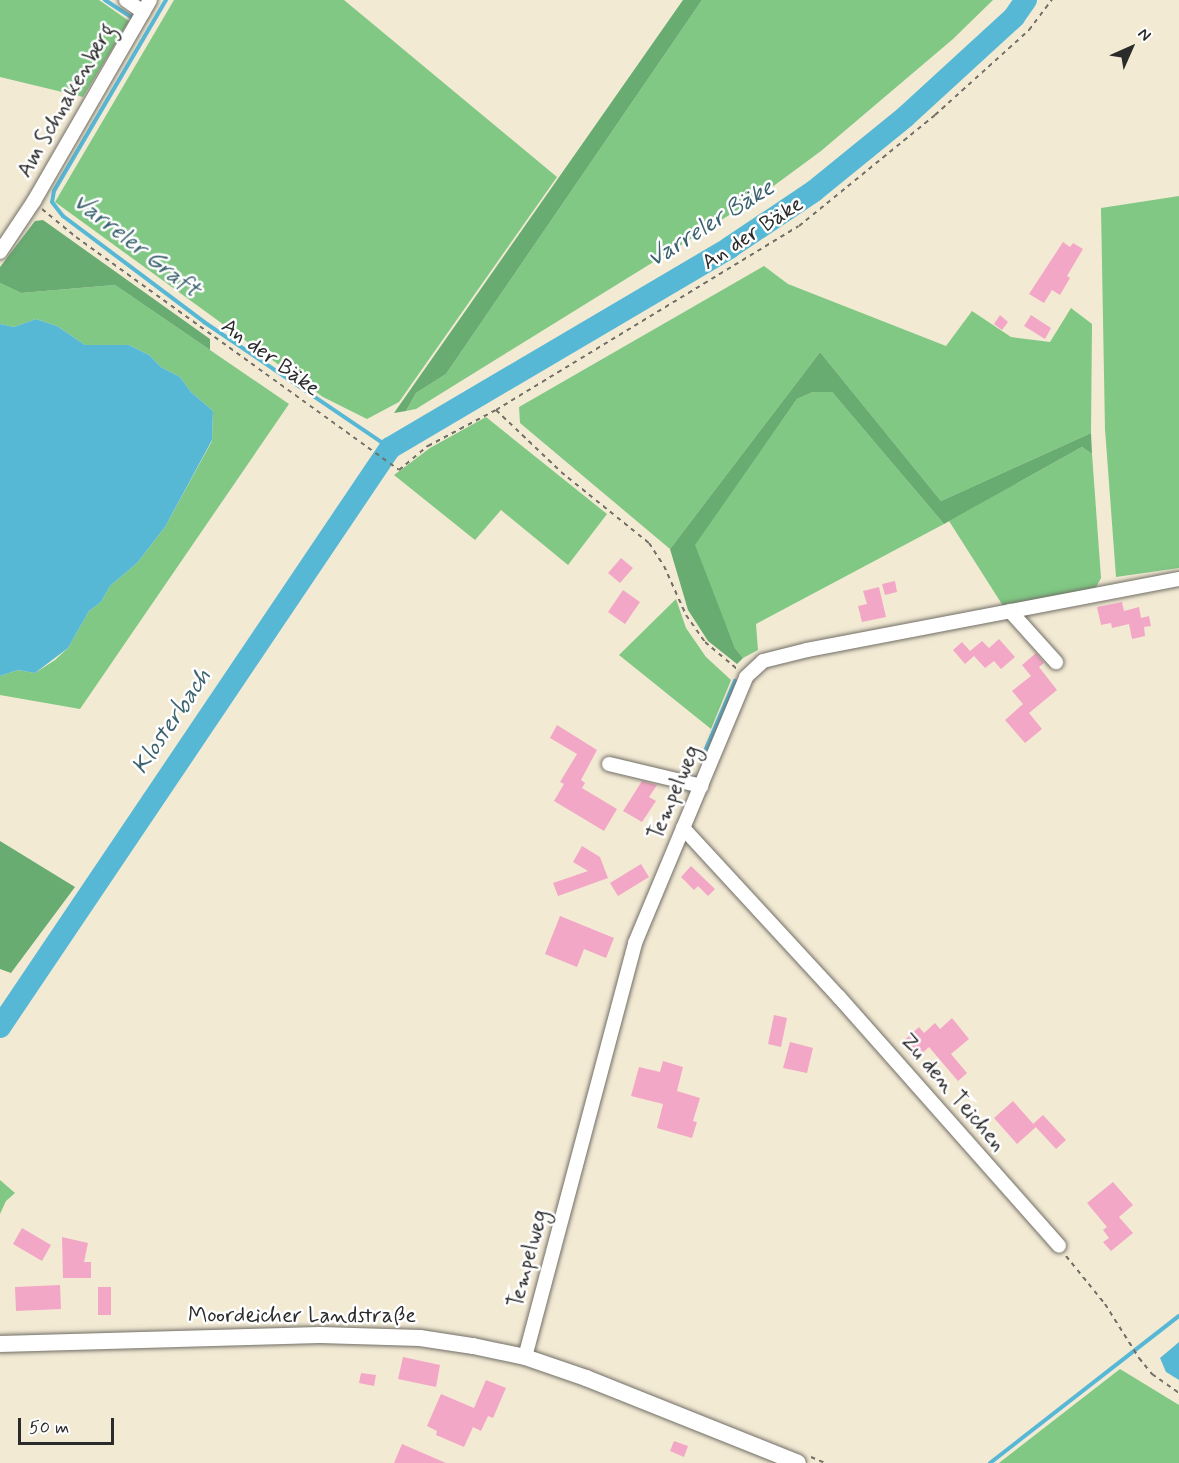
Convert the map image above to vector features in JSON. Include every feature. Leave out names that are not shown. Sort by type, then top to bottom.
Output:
[{"type":"main road","name":"Moordeicher Landstraße","points":[[0,1344],[376,1335],[472,1346],[525,1357],[637,1397],[798,1463]]},
{"type":"street","points":[[126,0],[146,6]]},
{"type":"street","name":"Am Schnakenberg","points":[[0,252],[34,201],[146,6]]},
{"type":"street","points":[[746,677],[763,661],[807,650],[1179,579]]},
{"type":"street","points":[[1011,611],[1056,662]]},
{"type":"street","name":"Tempelweg","points":[[525,1357],[635,943],[746,677]]},
{"type":"street","points":[[609,764],[701,786]]},
{"type":"street","name":"Zu den Teichen","points":[[683,828],[839,997],[1059,1246]]},
{"type":"path","name":"An der Bäke","points":[[34,201],[75,237],[399,470],[428,446],[496,410],[799,226],[935,115],[1029,30],[1052,0]]},
{"type":"path","points":[[496,410],[561,472],[649,543],[664,566],[686,615],[705,642],[746,677]]},
{"type":"path","points":[[1059,1246],[1105,1304],[1139,1358],[1152,1374],[1179,1393]]},
{"type":"green space","points":[[0,0],[99,0],[129,21],[83,97],[0,77]]},
{"type":"green space","points":[[174,0],[344,0],[557,177],[399,402],[367,419],[323,397],[55,202]]},
{"type":"green space","points":[[683,0],[702,0],[446,374],[416,393],[406,411],[394,413]]},
{"type":"green space","points":[[702,0],[993,0],[953,39],[821,151],[760,196],[416,409],[406,411],[416,393],[446,374]]},
{"type":"green space","points":[[1179,196],[1179,568],[1116,577],[1105,429],[1101,208]]},
{"type":"green space","points":[[43,220],[210,339],[210,350],[115,285],[21,293],[0,283],[0,267],[35,221]]},
{"type":"green space","points":[[764,266],[788,284],[946,346],[972,311],[1011,337],[1050,342],[1071,308],[1092,324],[1091,433],[941,501],[820,352],[670,549],[520,423],[519,407]]},
{"type":"green space","points":[[0,283],[21,293],[115,285],[289,404],[80,709],[0,695],[0,676],[18,670],[35,673],[55,660],[68,648],[89,611],[101,602],[110,586],[137,563],[165,527],[212,441],[213,411],[191,392],[180,377],[161,367],[149,355],[129,345],[85,345],[57,326],[36,319],[14,327],[0,324]]},
{"type":"green space","points":[[820,352],[941,501],[1091,433],[1092,454],[1082,447],[944,524],[832,392],[813,392],[797,399],[695,545],[735,648],[743,658],[737,664],[708,641],[688,610],[670,549]]},
{"type":"green space","points":[[813,392],[832,392],[944,524],[756,624],[758,650],[743,658],[735,648],[694,545],[797,399]]},
{"type":"green space","points":[[486,417],[607,514],[568,565],[501,510],[475,540],[394,475],[430,448]]},
{"type":"green space","points":[[1082,447],[1092,454],[1101,578],[1094,591],[1005,609],[949,521]]},
{"type":"green space","points":[[676,599],[686,628],[706,657],[731,680],[711,729],[619,655]]},
{"type":"green space","points":[[0,841],[75,887],[11,973],[0,969]]},
{"type":"green space","points":[[0,1180],[15,1193],[6,1201],[0,1214]]},
{"type":"green space","points":[[1120,1369],[1179,1405],[1179,1463],[999,1463]]},
{"type":"water","points":[[36,319],[57,326],[85,345],[129,345],[149,355],[161,367],[180,377],[191,392],[213,411],[212,440],[165,527],[137,563],[110,586],[101,602],[89,611],[68,648],[35,673],[18,670],[0,676],[0,324],[14,327]]},
{"type":"water","points":[[1179,1342],[1179,1380],[1166,1372],[1160,1358]]},
{"type":"building","points":[[1063,242],[1070,247],[1073,243],[1083,249],[1067,276],[1070,278],[1060,295],[1052,290],[1044,303],[1029,294]]},
{"type":"building","points":[[1000,315],[1008,322],[1002,330],[994,324]]},
{"type":"building","points":[[1031,315],[1051,328],[1045,339],[1024,326]]},
{"type":"building","points":[[621,558],[633,568],[620,583],[608,573]]},
{"type":"building","points":[[895,581],[897,592],[885,595],[882,584]]},
{"type":"building","points":[[879,587],[886,617],[862,622],[858,606],[867,604],[863,591]]},
{"type":"building","points":[[623,590],[640,602],[625,624],[608,612]]},
{"type":"building","points":[[1122,602],[1124,611],[1139,607],[1141,618],[1149,616],[1151,626],[1144,627],[1145,636],[1132,639],[1129,624],[1112,628],[1111,623],[1101,625],[1097,607]]},
{"type":"building","points":[[999,639],[1015,657],[1001,669],[994,661],[985,668],[974,656],[965,664],[953,650],[962,642],[970,651],[982,641],[989,648]]},
{"type":"building","points":[[1036,653],[1044,663],[1039,667],[1057,690],[1029,713],[1042,729],[1025,743],[1005,720],[1023,704],[1012,691],[1031,676],[1022,665]]},
{"type":"building","points":[[557,725],[597,750],[581,780],[585,783],[582,788],[617,809],[604,831],[554,801],[564,784],[560,782],[577,754],[550,738]]},
{"type":"building","points":[[642,781],[657,785],[649,797],[656,801],[642,822],[623,811]]},
{"type":"building","points":[[582,846],[600,857],[608,878],[558,896],[553,883],[588,871],[573,862]]},
{"type":"building","points":[[641,864],[649,877],[618,896],[610,883]]},
{"type":"building","points":[[691,866],[715,889],[708,896],[698,886],[694,890],[681,877]]},
{"type":"building","points":[[560,916],[614,938],[606,958],[584,949],[577,967],[545,954]]},
{"type":"building","points":[[774,1015],[787,1018],[781,1047],[768,1044]]},
{"type":"building","points":[[952,1018],[969,1039],[951,1054],[967,1073],[958,1081],[929,1047],[915,1060],[901,1043],[919,1027],[924,1033],[935,1023],[940,1029]]},
{"type":"building","points":[[790,1042],[813,1048],[807,1073],[783,1068]]},
{"type":"building","points":[[663,1061],[683,1067],[677,1091],[700,1098],[693,1121],[697,1122],[692,1138],[657,1128],[663,1104],[631,1096],[639,1067],[660,1072]]},
{"type":"building","points":[[1013,1101],[1036,1127],[1017,1144],[994,1118]]},
{"type":"building","points":[[1043,1115],[1066,1140],[1056,1149],[1033,1124]]},
{"type":"building","points":[[1113,1182],[1133,1205],[1119,1217],[1133,1233],[1111,1251],[1103,1242],[1109,1238],[1103,1230],[1107,1227],[1087,1203]]},
{"type":"building","points":[[22,1228],[51,1245],[42,1261],[13,1244]]},
{"type":"building","points":[[62,1237],[88,1243],[84,1262],[91,1262],[91,1278],[63,1278]]},
{"type":"building","points":[[60,1285],[61,1309],[16,1311],[15,1287]]},
{"type":"building","points":[[98,1287],[111,1287],[111,1315],[98,1315]]},
{"type":"building","points":[[403,1357],[440,1365],[436,1387],[398,1379]]},
{"type":"building","points":[[361,1373],[376,1375],[374,1386],[359,1383]]},
{"type":"building","points":[[486,1380],[506,1388],[493,1418],[488,1416],[481,1431],[473,1427],[464,1447],[436,1435],[437,1431],[427,1426],[441,1394],[474,1408]]},
{"type":"building","points":[[674,1441],[688,1446],[684,1457],[670,1451]]},
{"type":"building","points":[[402,1444],[446,1463],[394,1463]]},
{"type":"waterway","points":[[105,0],[133,18]]},
{"type":"waterway","name":"Varreler Graft","points":[[166,0],[54,191],[52,202],[63,216],[204,322],[390,448]]},
{"type":"waterway","name":"Varreler Bäke","points":[[0,1027],[390,448],[729,248],[814,191],[905,117],[1014,17],[1026,0]]},
{"type":"waterway","points":[[702,758],[735,681]]},
{"type":"waterway","points":[[990,1463],[1179,1316]]},
{"type":"water label","name":"Klosterbach","points":[[172,722]]}]
